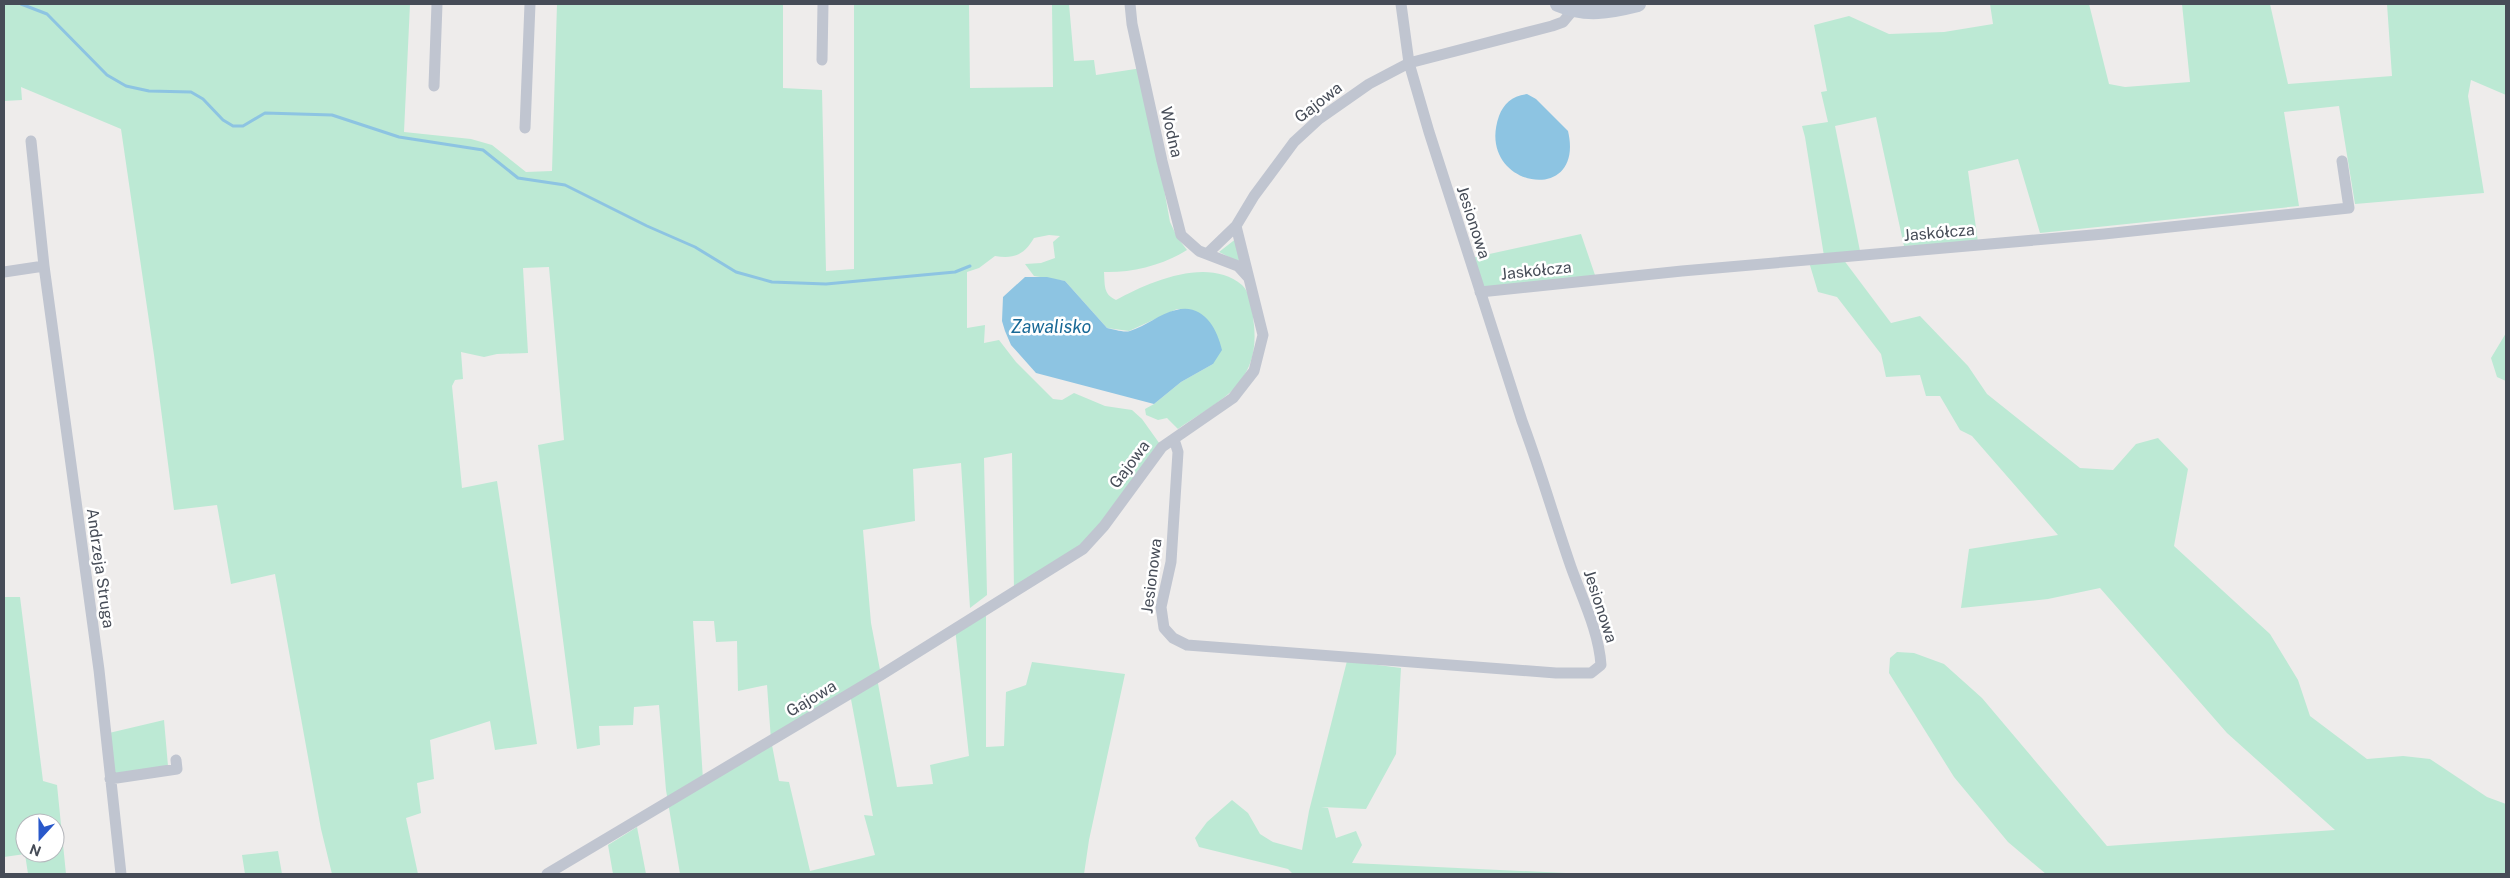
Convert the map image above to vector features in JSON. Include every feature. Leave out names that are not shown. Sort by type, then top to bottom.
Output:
[{"type":"street","points":[[434,86],[437,4]]},
{"type":"street","points":[[525,128],[530,4]]},
{"type":"street","points":[[822,4],[822,60]]},
{"type":"street","name":"Wodna","points":[[1130,4],[1132,24],[1158,143],[1181,235],[1190,245],[1238,266],[1248,277]]},
{"type":"street","name":"Jesionowa","points":[[1174,439],[1178,452],[1171,562],[1161,613],[1164,628],[1178,641],[1187,645],[1556,673],[1595,671],[1602,665],[1599,650],[1409,63],[1401,4]]},
{"type":"street","points":[[1566,7],[1600,13],[1638,4]]},
{"type":"street","name":"Gajowa","points":[[547,874],[881,674],[1083,549],[1104,526],[1162,447],[1233,398],[1254,371],[1263,335],[1236,226],[1254,196],[1294,142],[1319,119],[1362,89],[1409,63],[1552,26],[1563,22],[1566,7]]},
{"type":"street","name":"Andrzeja Struga","points":[[31,140],[44,266],[99,670],[121,874]]},
{"type":"street","name":"Jaskółcza","points":[[1482,292],[1682,271],[2104,234],[2349,208],[2342,161]]},
{"type":"street","points":[[1207,254],[1236,226]]},
{"type":"street","points":[[4,272],[44,266]]},
{"type":"street","points":[[110,779],[177,769],[176,760]]},
{"type":"green space","points":[[4,4],[410,4],[404,132],[471,139],[492,145],[526,172],[552,171],[557,4],[783,4],[783,88],[822,90],[826,271],[854,269],[854,4],[969,4],[970,88],[1053,87],[1052,4],[1069,4],[1074,61],[1094,60],[1096,75],[1142,68],[1170,222],[1177,237],[1187,250],[1168,260],[1147,267],[1104,272],[1107,292],[1116,300],[1145,286],[1179,275],[1196,272],[1213,273],[1228,277],[1242,285],[1248,293],[1251,304],[1254,341],[1248,369],[1239,383],[1219,402],[1178,429],[1167,418],[1158,420],[1146,415],[1145,409],[1181,382],[1213,364],[1192,310],[1177,309],[1129,331],[1107,328],[1065,281],[1034,276],[1025,264],[1041,263],[1055,258],[1053,242],[1060,236],[1049,235],[1034,238],[1022,252],[1008,257],[995,256],[979,268],[967,272],[967,328],[985,325],[984,343],[999,340],[1016,362],[1053,399],[1062,400],[1074,393],[1105,406],[1132,410],[1142,419],[1162,447],[1083,549],[1014,591],[1012,453],[984,458],[987,595],[970,608],[961,463],[913,469],[915,521],[863,530],[871,623],[881,675],[877,678],[897,787],[933,784],[930,765],[969,756],[955,628],[986,608],[986,747],[1004,746],[1006,692],[1026,685],[1032,662],[1125,674],[1089,840],[1084,874],[680,874],[666,790],[659,705],[634,707],[633,725],[599,726],[600,745],[577,749],[538,445],[564,440],[549,267],[523,268],[528,353],[497,354],[484,357],[461,352],[463,379],[455,380],[452,386],[462,488],[497,481],[537,744],[495,750],[490,721],[430,740],[434,779],[417,783],[421,813],[406,818],[418,874],[332,874],[321,829],[275,574],[231,584],[217,505],[174,510],[154,355],[121,129],[21,87],[22,100],[4,101]],"holes":[[[693,621],[714,621],[716,642],[737,641],[738,691],[767,685],[771,740],[703,780]],[[850,694],[873,816],[864,815],[875,855],[810,871],[789,782],[779,781],[771,740]]]},
{"type":"green space","points":[[1990,4],[2089,4],[2109,84],[2125,87],[2190,82],[2182,4],[2270,4],[2288,84],[2392,76],[2387,4],[2506,4],[2506,95],[2471,80],[2468,96],[2484,193],[2355,204],[2339,106],[2284,112],[2299,206],[2040,233],[2018,159],[1968,171],[1978,242],[1904,246],[1876,117],[1835,126],[1860,251],[1824,256],[1802,126],[1828,122],[1821,92],[1827,91],[1814,25],[1849,16],[1889,34],[1944,32],[1993,24]]},
{"type":"green space","points":[[1581,234],[1596,278],[1482,287],[1471,258]]},
{"type":"green space","points":[[1237,238],[1240,260],[1237,261],[1219,252]]},
{"type":"green space","points":[[1843,259],[1891,323],[1920,316],[1968,366],[1987,394],[2080,468],[2113,470],[2136,444],[2158,438],[2188,469],[2174,546],[2270,634],[2298,680],[2310,716],[2367,759],[2403,756],[2430,759],[2487,797],[2506,804],[2506,874],[2046,874],[2008,842],[1954,777],[1889,673],[1890,658],[1897,652],[1914,653],[1944,664],[1982,698],[2107,846],[2335,830],[2227,733],[2100,588],[2048,599],[1961,608],[1969,549],[2058,535],[1972,436],[1960,430],[1940,396],[1926,396],[1920,375],[1886,377],[1881,354],[1837,297],[1818,292],[1809,262]]},
{"type":"green space","points":[[2506,333],[2506,381],[2497,377],[2491,358]]},
{"type":"green space","points":[[4,597],[20,597],[43,781],[57,785],[60,813],[15,813],[15,855],[4,857]]},
{"type":"green space","points":[[1347,661],[1401,668],[1396,754],[1366,809],[1321,807],[1328,808],[1336,838],[1356,831],[1362,845],[1352,863],[1587,874],[1293,874],[1288,869],[1199,847],[1195,838],[1207,822],[1232,800],[1248,813],[1260,834],[1273,842],[1302,850],[1309,811]]},
{"type":"green space","points":[[164,720],[168,766],[115,774],[109,733]]},
{"type":"green space","points":[[637,827],[646,874],[613,874],[608,845]]},
{"type":"green space","points":[[278,851],[282,874],[245,874],[242,855]]},
{"type":"green space","points":[[26,863],[65,863],[66,874],[28,874]]},
{"type":"water","points":[[1527,94],[1536,99],[1568,131],[1569,155],[1561,171],[1547,179],[1531,179],[1515,172],[1502,159],[1496,140],[1499,116],[1503,107],[1513,98]]},
{"type":"water","name":"Zawalisko","points":[[1025,277],[1047,277],[1065,281],[1107,328],[1118,331],[1130,331],[1176,310],[1194,310],[1207,319],[1212,326],[1222,350],[1213,364],[1181,382],[1154,404],[1036,373],[1011,345],[1002,321],[1003,297]]},
{"type":"waterway","points":[[21,4],[47,14],[107,75],[126,86],[149,91],[191,92],[203,99],[223,120],[233,126],[243,126],[265,113],[332,115],[399,137],[483,150],[518,178],[565,185],[647,226],[695,247],[736,272],[772,282],[826,284],[955,272],[970,266]]}]
